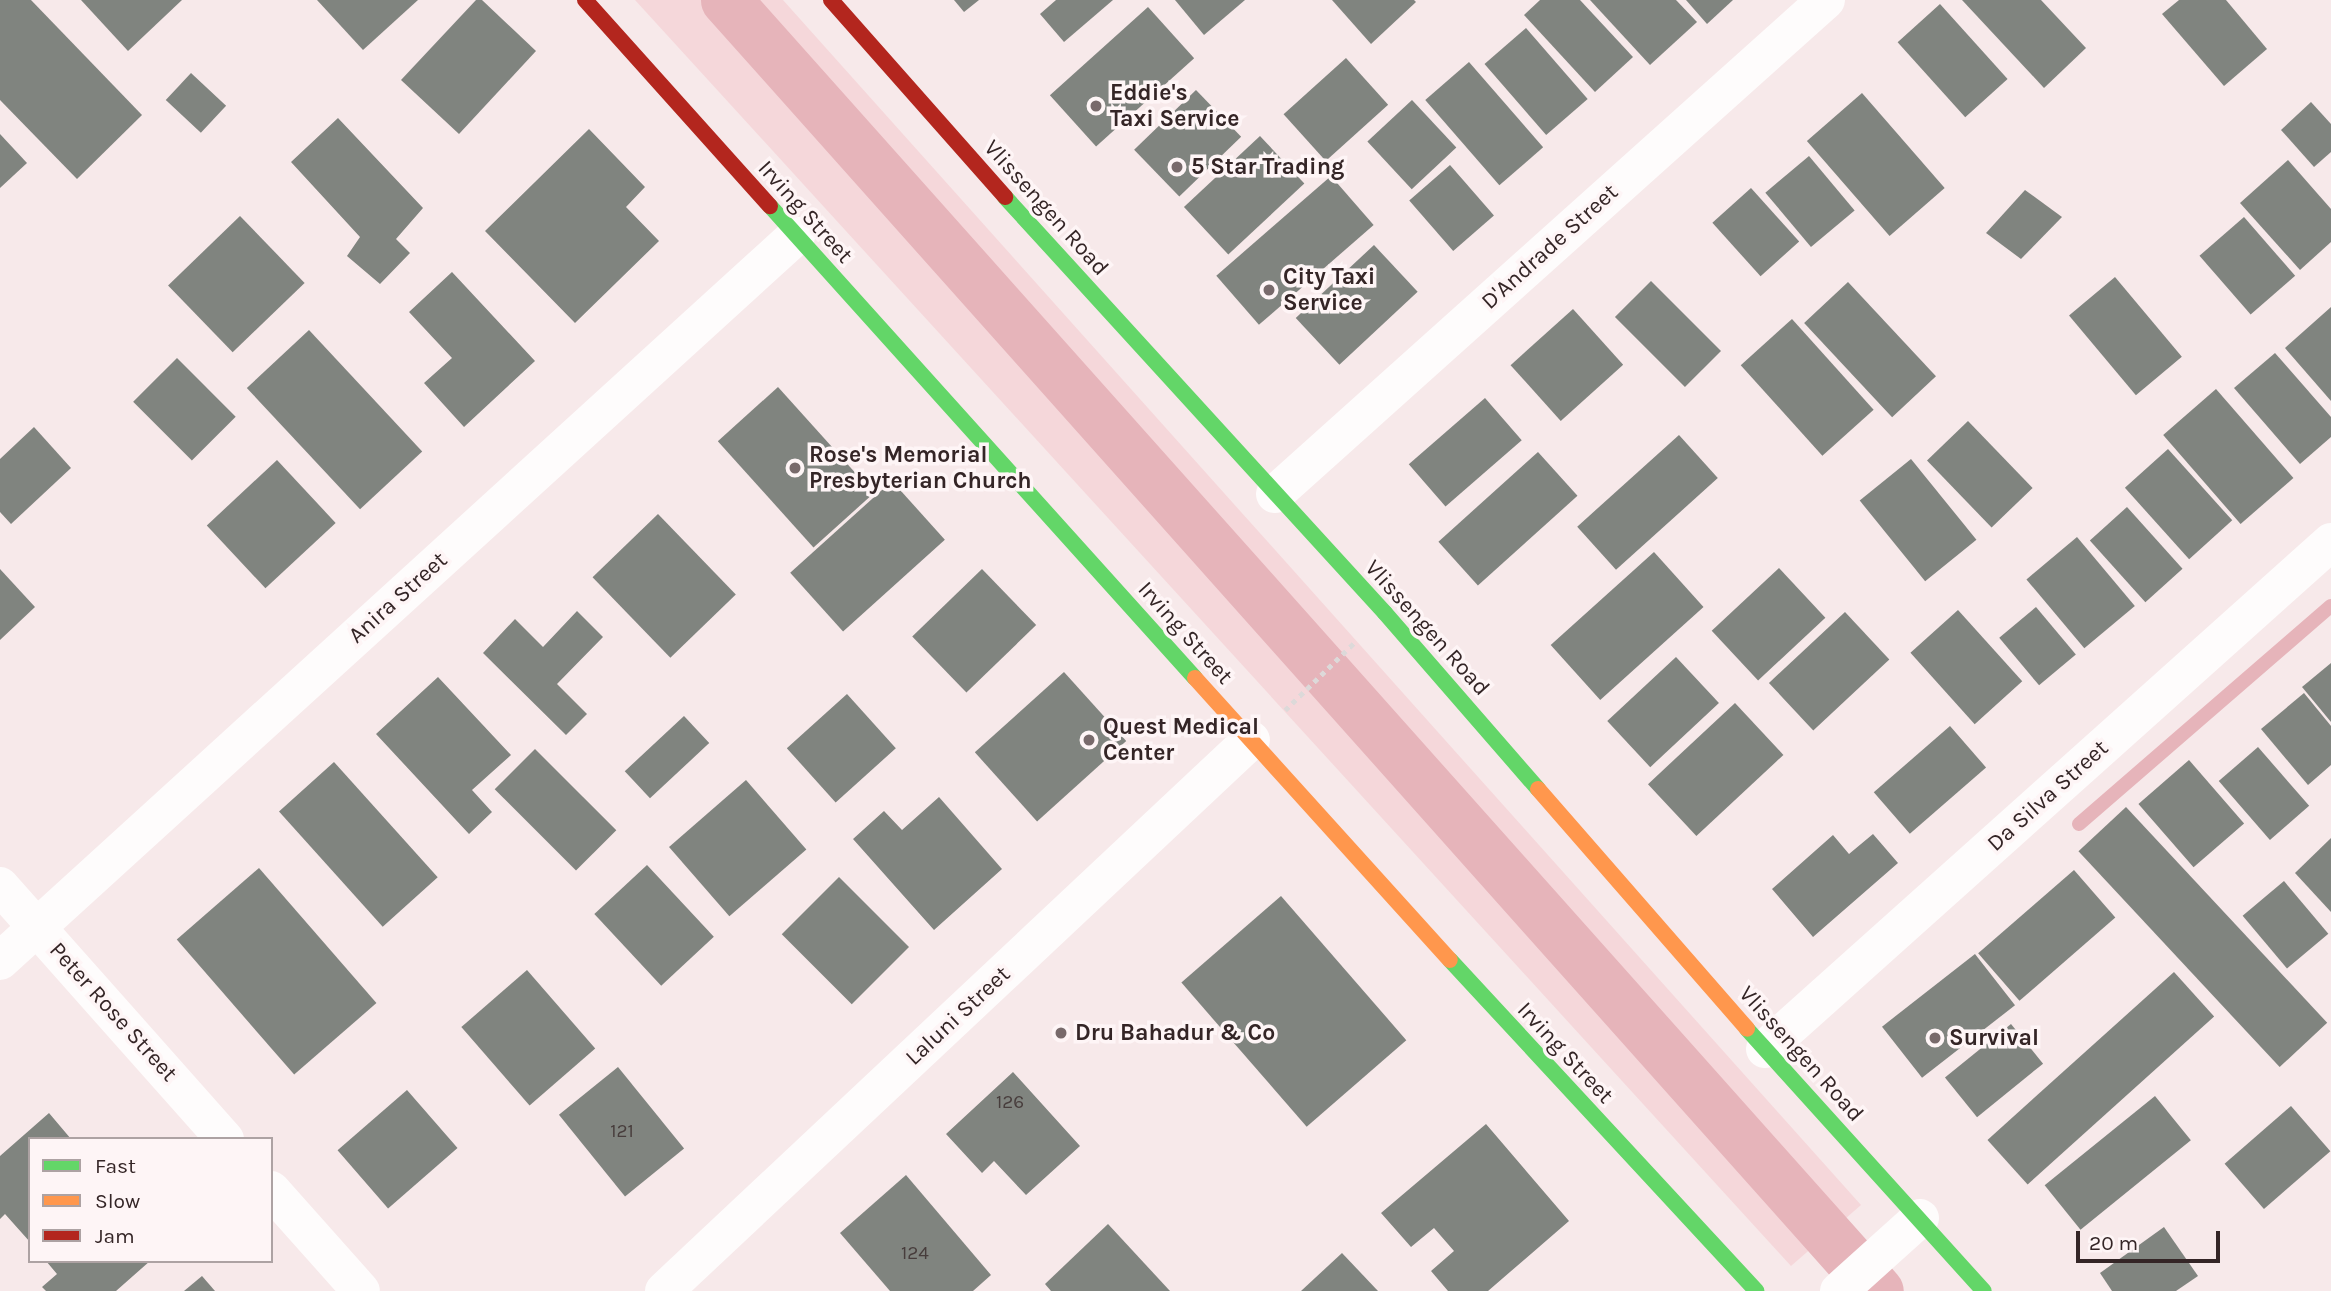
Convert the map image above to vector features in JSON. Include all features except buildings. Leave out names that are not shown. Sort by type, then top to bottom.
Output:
[{"type":"main road","name":"Irving Street","points":[[585,0],[796,236],[1264,729],[1524,1043],[1756,1291]]},
{"type":"main road","name":"Vlissengen Road","points":[[831,0],[1385,613],[1765,1049],[1984,1291]]},
{"type":"street","name":"D'Andrade Street","points":[[1275,494],[1826,0]]},
{"type":"street","name":"Anira Street","points":[[0,961],[796,236]]},
{"type":"street","name":"Da Silva Street","points":[[1765,1049],[2331,542]]},
{"type":"street","name":"Laluni Street","points":[[664,1291],[1264,729]]},
{"type":"street","name":"Peter Rose Street","points":[[0,886],[223,1137]]},
{"type":"street","points":[[273,1192],[361,1291]]},
{"type":"street","points":[[1839,1291],[1920,1218]]},
{"type":"path","points":[[1264,729],[1361,636]]},
{"type":"shaded area","points":[[635,0],[783,0],[1861,1205],[1791,1266]]},
{"type":"waterway","points":[[726,0],[1878,1291]]},
{"type":"waterway","points":[[2079,824],[2331,606]]},
{"type":"traffic: fast","points":[[1005,197],[1385,613],[1538,789]]},
{"type":"traffic: fast","points":[[770,206],[1195,678]]},
{"type":"traffic: fast","points":[[1450,960],[1756,1291]]},
{"type":"traffic: fast","points":[[1747,1029],[1984,1291]]},
{"type":"traffic: slow","points":[[1195,678],[1450,960]]},
{"type":"traffic: slow","points":[[1538,789],[1747,1029]]},
{"type":"traffic: jam","points":[[585,0],[770,206]]},
{"type":"traffic: jam","points":[[831,0],[1005,197]]},
{"type":"place","name":"Eddie's Taxi Service","points":[[1096,106]]},
{"type":"place","name":"5 Star Trading","points":[[1177,167]]},
{"type":"place","name":"City Taxi Service","points":[[1269,290]]},
{"type":"place","name":"Rose's Memorial Presbyterian Church","points":[[795,468]]},
{"type":"place","name":"Quest Medical Center","points":[[1089,740]]},
{"type":"place","name":"Dru Bahadur & Co","points":[[1061,1033]]},
{"type":"place","name":"Survival","points":[[1935,1038]]}]
